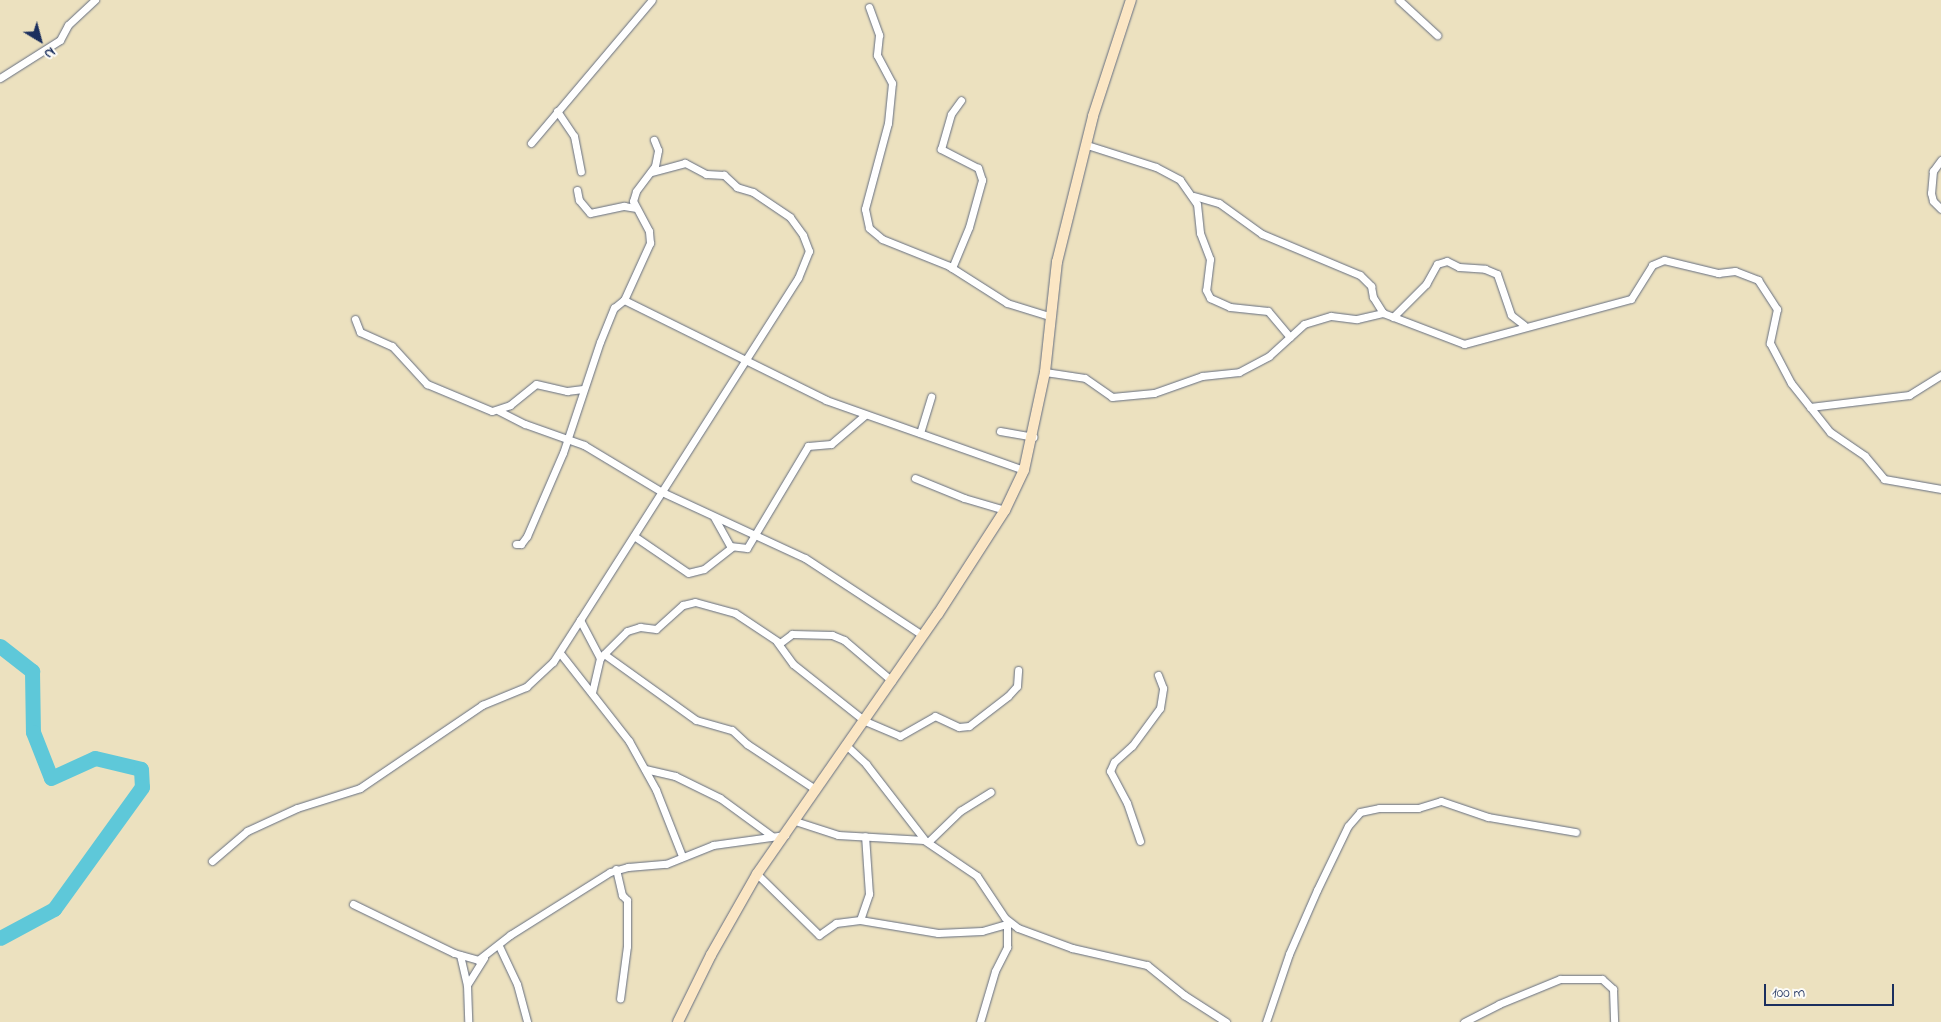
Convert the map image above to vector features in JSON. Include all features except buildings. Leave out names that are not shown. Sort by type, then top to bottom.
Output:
[{"type":"street","points":[[0,78],[60,40],[68,24],[95,0]]},
{"type":"street","points":[[531,143],[652,0]]},
{"type":"street","points":[[678,1022],[711,955],[757,874],[795,821],[815,789],[848,747],[892,681],[1005,510],[1024,470],[1033,437],[1045,372],[1049,316],[1057,262],[1087,145],[1131,0]]},
{"type":"street","points":[[1400,0],[1437,35]]},
{"type":"street","points":[[869,7],[880,34],[877,56],[892,83],[888,123],[865,209],[869,228],[882,239],[952,268],[1007,303],[1049,316]]},
{"type":"street","points":[[952,268],[969,227],[982,180],[978,168],[941,149],[951,114],[961,100]]},
{"type":"street","points":[[557,111],[574,136],[582,171]]},
{"type":"street","points":[[516,544],[521,544],[527,536],[568,438],[583,389],[614,308],[624,300],[650,243],[649,232],[635,208],[636,191],[652,172],[658,155],[654,140]]},
{"type":"street","points":[[1087,145],[1167,172],[1194,196],[1219,203],[1262,234],[1360,275],[1371,286],[1383,314]]},
{"type":"street","points":[[1941,160],[1933,172],[1931,193],[1933,201],[1941,209]]},
{"type":"street","points":[[212,862],[247,831],[297,808],[360,788],[482,705],[526,687],[544,672],[560,653],[662,492],[742,360],[778,310],[807,259],[809,251],[803,235],[781,210],[753,192],[737,187],[724,175],[706,174],[684,163],[652,172]]},
{"type":"street","points":[[577,190],[582,206],[590,213],[624,206],[635,208]]},
{"type":"street","points":[[1194,196],[1200,233],[1210,259],[1206,290],[1210,298],[1230,307],[1268,311],[1290,337]]},
{"type":"street","points":[[1045,372],[1085,378],[1112,397],[1142,396],[1202,376],[1239,372],[1269,356],[1304,324],[1318,318],[1363,319],[1383,314],[1464,344],[1524,325],[1630,299],[1652,265],[1658,261],[1690,265],[1718,273],[1738,272],[1758,280],[1776,308],[1768,340],[1791,383],[1830,432],[1865,456],[1884,479],[1941,489]]},
{"type":"street","points":[[1393,317],[1426,284],[1437,264],[1447,262],[1459,267],[1485,269],[1497,274],[1511,315],[1524,325]]},
{"type":"street","points":[[624,300],[742,360],[865,415],[1024,470]]},
{"type":"street","points":[[355,319],[360,332],[392,346],[427,384],[452,392],[478,406],[499,411],[525,424],[568,438],[662,492],[830,572],[922,635]]},
{"type":"street","points":[[1810,406],[1909,395],[1941,375]]},
{"type":"street","points":[[499,411],[536,384],[567,391],[583,389]]},
{"type":"street","points":[[920,433],[931,397]]},
{"type":"street","points":[[634,536],[688,573],[704,569],[732,547],[743,549],[755,537],[808,446],[831,444],[865,415]]},
{"type":"street","points":[[1000,431],[1033,437]]},
{"type":"street","points":[[915,478],[964,498],[1005,510]]},
{"type":"street","points":[[714,517],[732,547]]},
{"type":"street","points":[[592,693],[602,656],[632,628],[656,629],[683,605],[695,602],[735,613],[776,642],[793,664],[865,721],[900,736],[935,716],[959,727],[969,726],[1013,691],[1019,680],[1018,670]]},
{"type":"street","points":[[580,620],[602,656],[696,720],[732,730],[747,744],[815,789]]},
{"type":"street","points":[[776,642],[783,643],[792,634],[832,635],[844,640],[892,681]]},
{"type":"street","points":[[560,653],[622,729],[645,769],[682,856]]},
{"type":"street","points":[[1140,840],[1127,803],[1110,771],[1114,762],[1132,746],[1160,708],[1163,688],[1158,675]]},
{"type":"street","points":[[848,747],[866,764],[926,841],[976,876],[1007,923],[1072,948],[1147,965],[1184,995],[1226,1022]]},
{"type":"street","points":[[645,769],[675,776],[720,798],[772,836]]},
{"type":"street","points":[[795,821],[830,833],[926,841],[960,811],[991,792]]},
{"type":"street","points":[[1266,1022],[1289,954],[1317,890],[1348,826],[1360,812],[1380,808],[1418,808],[1441,801],[1488,817],[1576,832]]},
{"type":"street","points":[[353,904],[460,955],[475,960],[484,957],[510,935],[616,869],[655,867],[713,845],[785,835]]},
{"type":"street","points":[[860,920],[869,894],[868,855],[864,836]]},
{"type":"street","points":[[616,869],[622,895],[627,900],[627,946],[620,999]]},
{"type":"street","points":[[757,874],[817,935],[836,923],[860,920],[938,932],[982,931],[1007,923]]},
{"type":"street","points":[[980,1022],[995,972],[1007,947],[1007,923]]},
{"type":"street","points":[[499,946],[520,992],[527,1022]]},
{"type":"street","points":[[460,955],[467,985],[468,1022]]},
{"type":"street","points":[[467,985],[484,957]]},
{"type":"street","points":[[1464,1022],[1499,1004],[1560,979],[1602,979],[1613,989],[1614,1022]]},
{"type":"waterway","points":[[0,646],[32,671],[33,732],[51,778],[95,758],[141,769],[142,787],[54,909],[0,938]]}]
